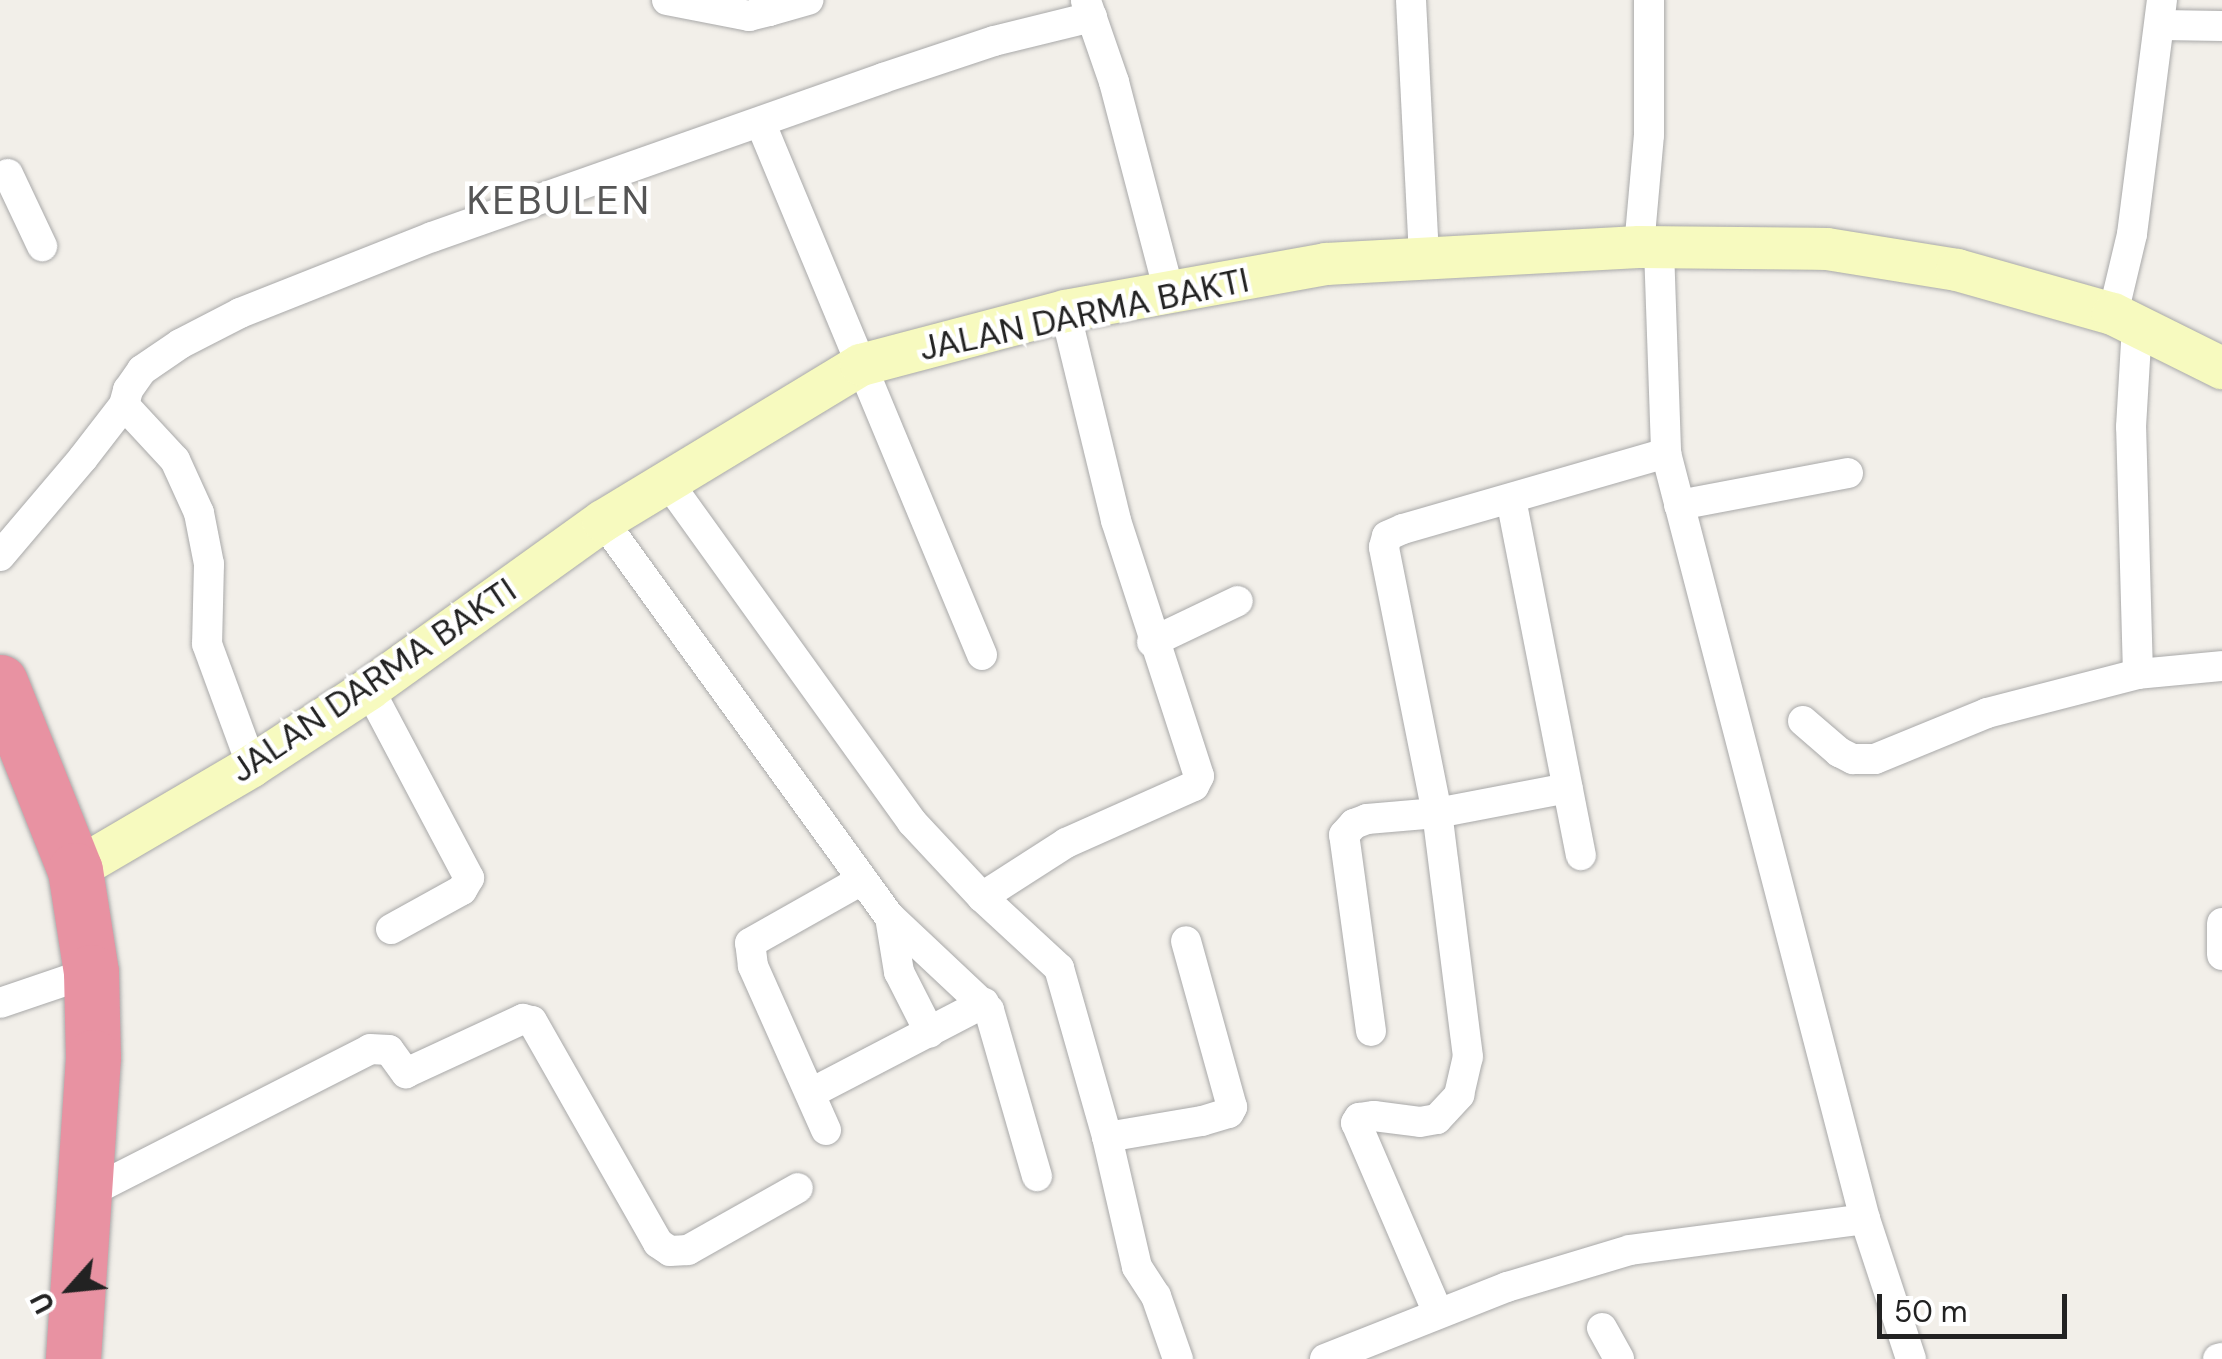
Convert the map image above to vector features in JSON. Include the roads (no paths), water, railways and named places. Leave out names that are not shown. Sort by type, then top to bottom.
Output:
[{"type":"highway","points":[[0,682],[75,870],[92,972],[93,1057],[74,1359]]},
{"type":"street","points":[[666,0],[749,16],[766,6],[808,0]]},
{"type":"street","points":[[1411,0],[1424,258]]},
{"type":"street","points":[[1649,0],[1649,248],[1666,453],[1864,1219],[1911,1359]]},
{"type":"street","points":[[2138,674],[2125,320],[2155,7],[2222,26]]},
{"type":"street","points":[[0,556],[124,405],[133,382],[161,355],[240,313],[432,237],[1088,8],[1169,291]]},
{"type":"street","points":[[761,124],[982,655]]},
{"type":"street","points":[[3,167],[42,246]]},
{"type":"street","name":"JALAN DARMA BAKTI","points":[[75,870],[252,766],[369,689],[604,520],[861,365],[1065,311],[1326,264],[1649,248],[1827,249],[1957,270],[2125,320],[2222,368]]},
{"type":"street","points":[[982,896],[1066,842],[1197,784],[1198,769],[1152,642],[1065,311]]},
{"type":"street","points":[[124,405],[175,460],[199,513],[209,564],[207,644],[252,766]]},
{"type":"street","points":[[1438,1313],[1356,1123],[1359,1118],[1374,1116],[1420,1122],[1438,1119],[1450,1109],[1466,1078],[1468,1057],[1438,813],[1384,548],[1388,536],[1403,529],[1666,453]]},
{"type":"street","points":[[1680,506],[1848,474]]},
{"type":"street","points":[[667,481],[889,791],[982,896],[1059,968],[1107,1137],[1137,1268],[1156,1296],[1178,1359]]},
{"type":"street","points":[[1511,500],[1581,855]]},
{"type":"street","points":[[604,520],[890,917],[984,1003],[996,1027],[1037,1176]]},
{"type":"street","points":[[1152,642],[1238,602]]},
{"type":"street","points":[[1803,721],[1853,760],[1875,758],[1987,713],[2138,674],[2222,666]]},
{"type":"street","points":[[369,689],[469,878],[462,890],[391,930]]},
{"type":"street","points":[[1371,1031],[1344,834],[1354,824],[1368,820],[1438,813],[1568,788]]},
{"type":"street","points":[[826,1130],[813,1092],[753,966],[750,944],[862,880]]},
{"type":"street","points":[[890,917],[899,972],[930,1032]]},
{"type":"street","points":[[2222,923],[2222,955]]},
{"type":"street","points":[[1107,1137],[1202,1121],[1228,1113],[1232,1107],[1186,940]]},
{"type":"street","points":[[0,1003],[92,972]]},
{"type":"street","points":[[813,1092],[984,1003]]},
{"type":"street","points":[[84,1195],[370,1049],[389,1050],[406,1073],[523,1018],[532,1021],[658,1243],[670,1251],[688,1250],[798,1188]]},
{"type":"street","points":[[1324,1359],[1507,1286],[1630,1250],[1864,1219]]},
{"type":"street","points":[[1602,1328],[1619,1359]]},
{"type":"district","name":"KEBULEN","points":[[559,200]]}]
